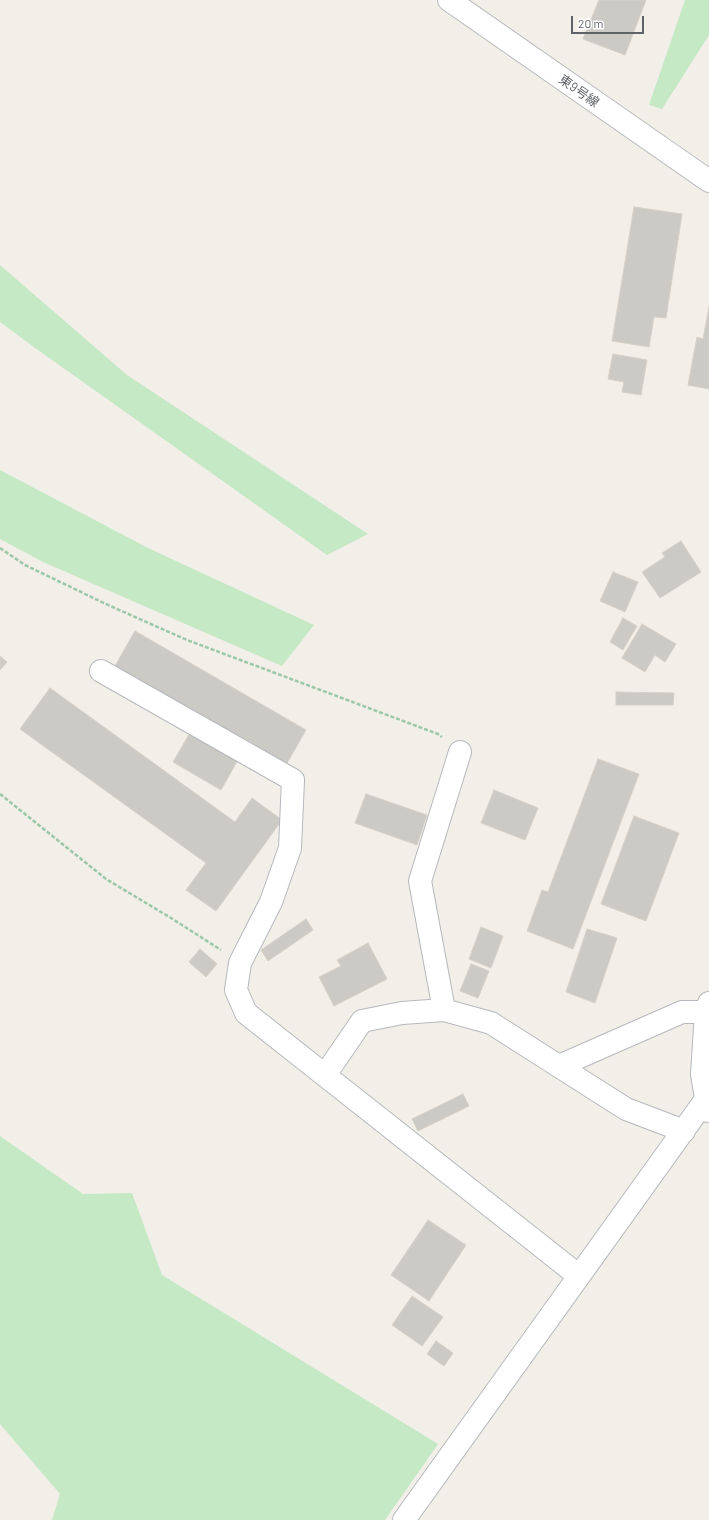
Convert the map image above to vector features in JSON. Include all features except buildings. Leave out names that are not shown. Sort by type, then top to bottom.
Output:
[{"type":"street","name":"東9号線","points":[[449,0],[709,182]]},
{"type":"street","points":[[101,671],[293,780],[290,848],[271,902],[240,963],[236,990],[246,1013],[579,1276]]},
{"type":"street","points":[[444,1010],[420,881],[460,752]]},
{"type":"street","points":[[404,1520],[579,1276],[684,1132],[708,1103],[702,1074],[708,1007],[682,1012],[559,1066]]},
{"type":"street","points":[[325,1075],[362,1021],[402,1013],[444,1010],[491,1022],[626,1109],[684,1132]]},
{"type":"path","points":[[0,548],[25,565],[108,605],[187,640],[438,734],[460,752]]},
{"type":"path","points":[[0,794],[106,879],[171,918],[240,963]]},
{"type":"green space","points":[[685,0],[709,0],[709,35],[662,109],[649,105]]},
{"type":"green space","points":[[0,265],[127,375],[368,534],[327,555],[38,350],[0,322]]},
{"type":"green space","points":[[0,470],[148,548],[314,625],[282,666],[43,562],[0,539]]},
{"type":"green space","points":[[0,1136],[83,1194],[132,1193],[162,1275],[438,1444],[385,1520],[52,1520],[60,1494],[0,1424]]}]
